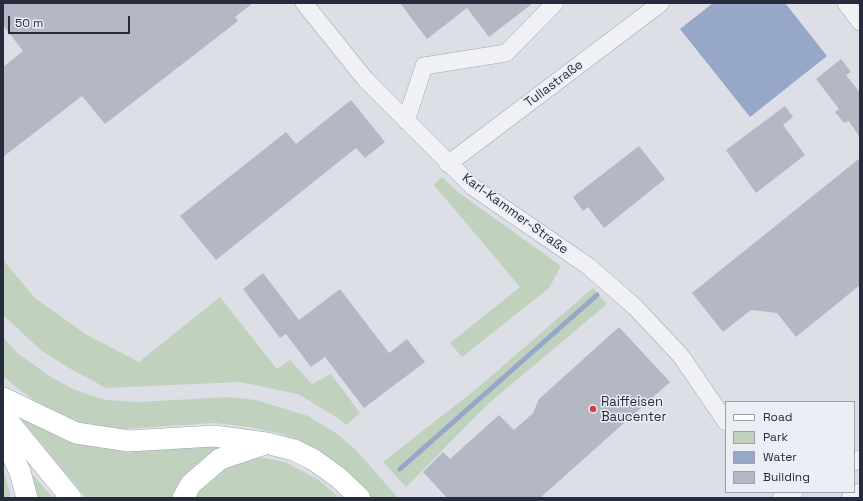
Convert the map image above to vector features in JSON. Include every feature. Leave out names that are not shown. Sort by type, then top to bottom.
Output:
[{"type":"main road","points":[[3,398],[76,433],[129,441],[214,436],[266,443],[294,450],[314,460],[339,478],[360,498]]},
{"type":"main road","points":[[3,415],[71,498]]},
{"type":"main road","points":[[3,435],[20,472],[27,498]]},
{"type":"main road","points":[[183,498],[191,484],[220,459],[266,443]]},
{"type":"street","name":"Karl-Kammer-Straße","points":[[304,3],[365,79],[448,164],[473,187],[588,266],[635,307],[681,356],[725,421]]},
{"type":"street","points":[[406,121],[424,66],[506,53],[555,3]]},
{"type":"street","name":"Tullastraße","points":[[448,164],[660,3]]},
{"type":"street","points":[[846,3],[860,22]]},
{"type":"street","points":[[850,498],[860,492]]},
{"type":"street","points":[[782,498],[792,493]]},
{"type":"green space","points":[[442,177],[458,192],[561,266],[549,288],[462,357],[450,343],[520,287],[434,185]]},
{"type":"green space","points":[[3,260],[35,298],[87,335],[139,362],[220,297],[277,369],[290,360],[312,384],[331,374],[360,413],[346,425],[341,420],[298,394],[240,382],[106,388],[69,368],[42,351],[3,315]]},
{"type":"green space","points":[[593,288],[607,304],[488,404],[406,487],[383,462],[475,390]]},
{"type":"green space","points":[[3,337],[17,353],[51,377],[75,390],[105,400],[139,402],[230,397],[256,400],[308,416],[336,433],[357,451],[398,498],[371,498],[341,468],[315,450],[282,434],[250,427],[214,423],[108,430],[78,424],[47,409],[18,389],[3,376]]},
{"type":"green space","points":[[19,417],[228,445],[177,498],[86,498]]},
{"type":"green space","points":[[257,457],[285,462],[317,479],[340,498],[192,498],[207,476],[237,460]]},
{"type":"green space","points":[[3,469],[10,493],[10,498],[3,498]]},
{"type":"green space","points":[[32,474],[53,498],[37,498]]},
{"type":"water","points":[[713,3],[785,3],[827,56],[750,117],[680,29]]},
{"type":"building","points":[[3,3],[253,3],[235,17],[238,21],[105,124],[82,96],[3,157],[3,67],[23,51],[3,25]]},
{"type":"building","points":[[400,3],[533,3],[489,37],[467,8],[427,39]]},
{"type":"building","points":[[841,59],[851,72],[846,75],[860,93],[860,138],[849,121],[844,123],[835,112],[839,109],[816,79]]},
{"type":"building","points":[[351,100],[385,142],[365,158],[356,148],[216,260],[180,216],[286,132],[296,144]]},
{"type":"building","points":[[785,106],[793,117],[783,125],[805,155],[756,193],[726,150]]},
{"type":"building","points":[[639,146],[665,179],[604,228],[588,207],[583,211],[573,197]]},
{"type":"building","points":[[860,158],[860,285],[796,337],[777,313],[751,310],[723,332],[692,293]]},
{"type":"building","points":[[263,273],[299,320],[340,289],[389,353],[407,339],[425,362],[364,408],[325,357],[311,367],[286,334],[280,338],[243,289]]},
{"type":"building","points":[[619,327],[670,382],[540,498],[447,498],[423,472],[443,452],[450,459],[499,415],[514,430],[533,413],[539,399]]},
{"type":"waterway","points":[[400,469],[597,295]]},
{"type":"place","name":"Raiffeisen Baucenter","points":[[593,409]]}]
